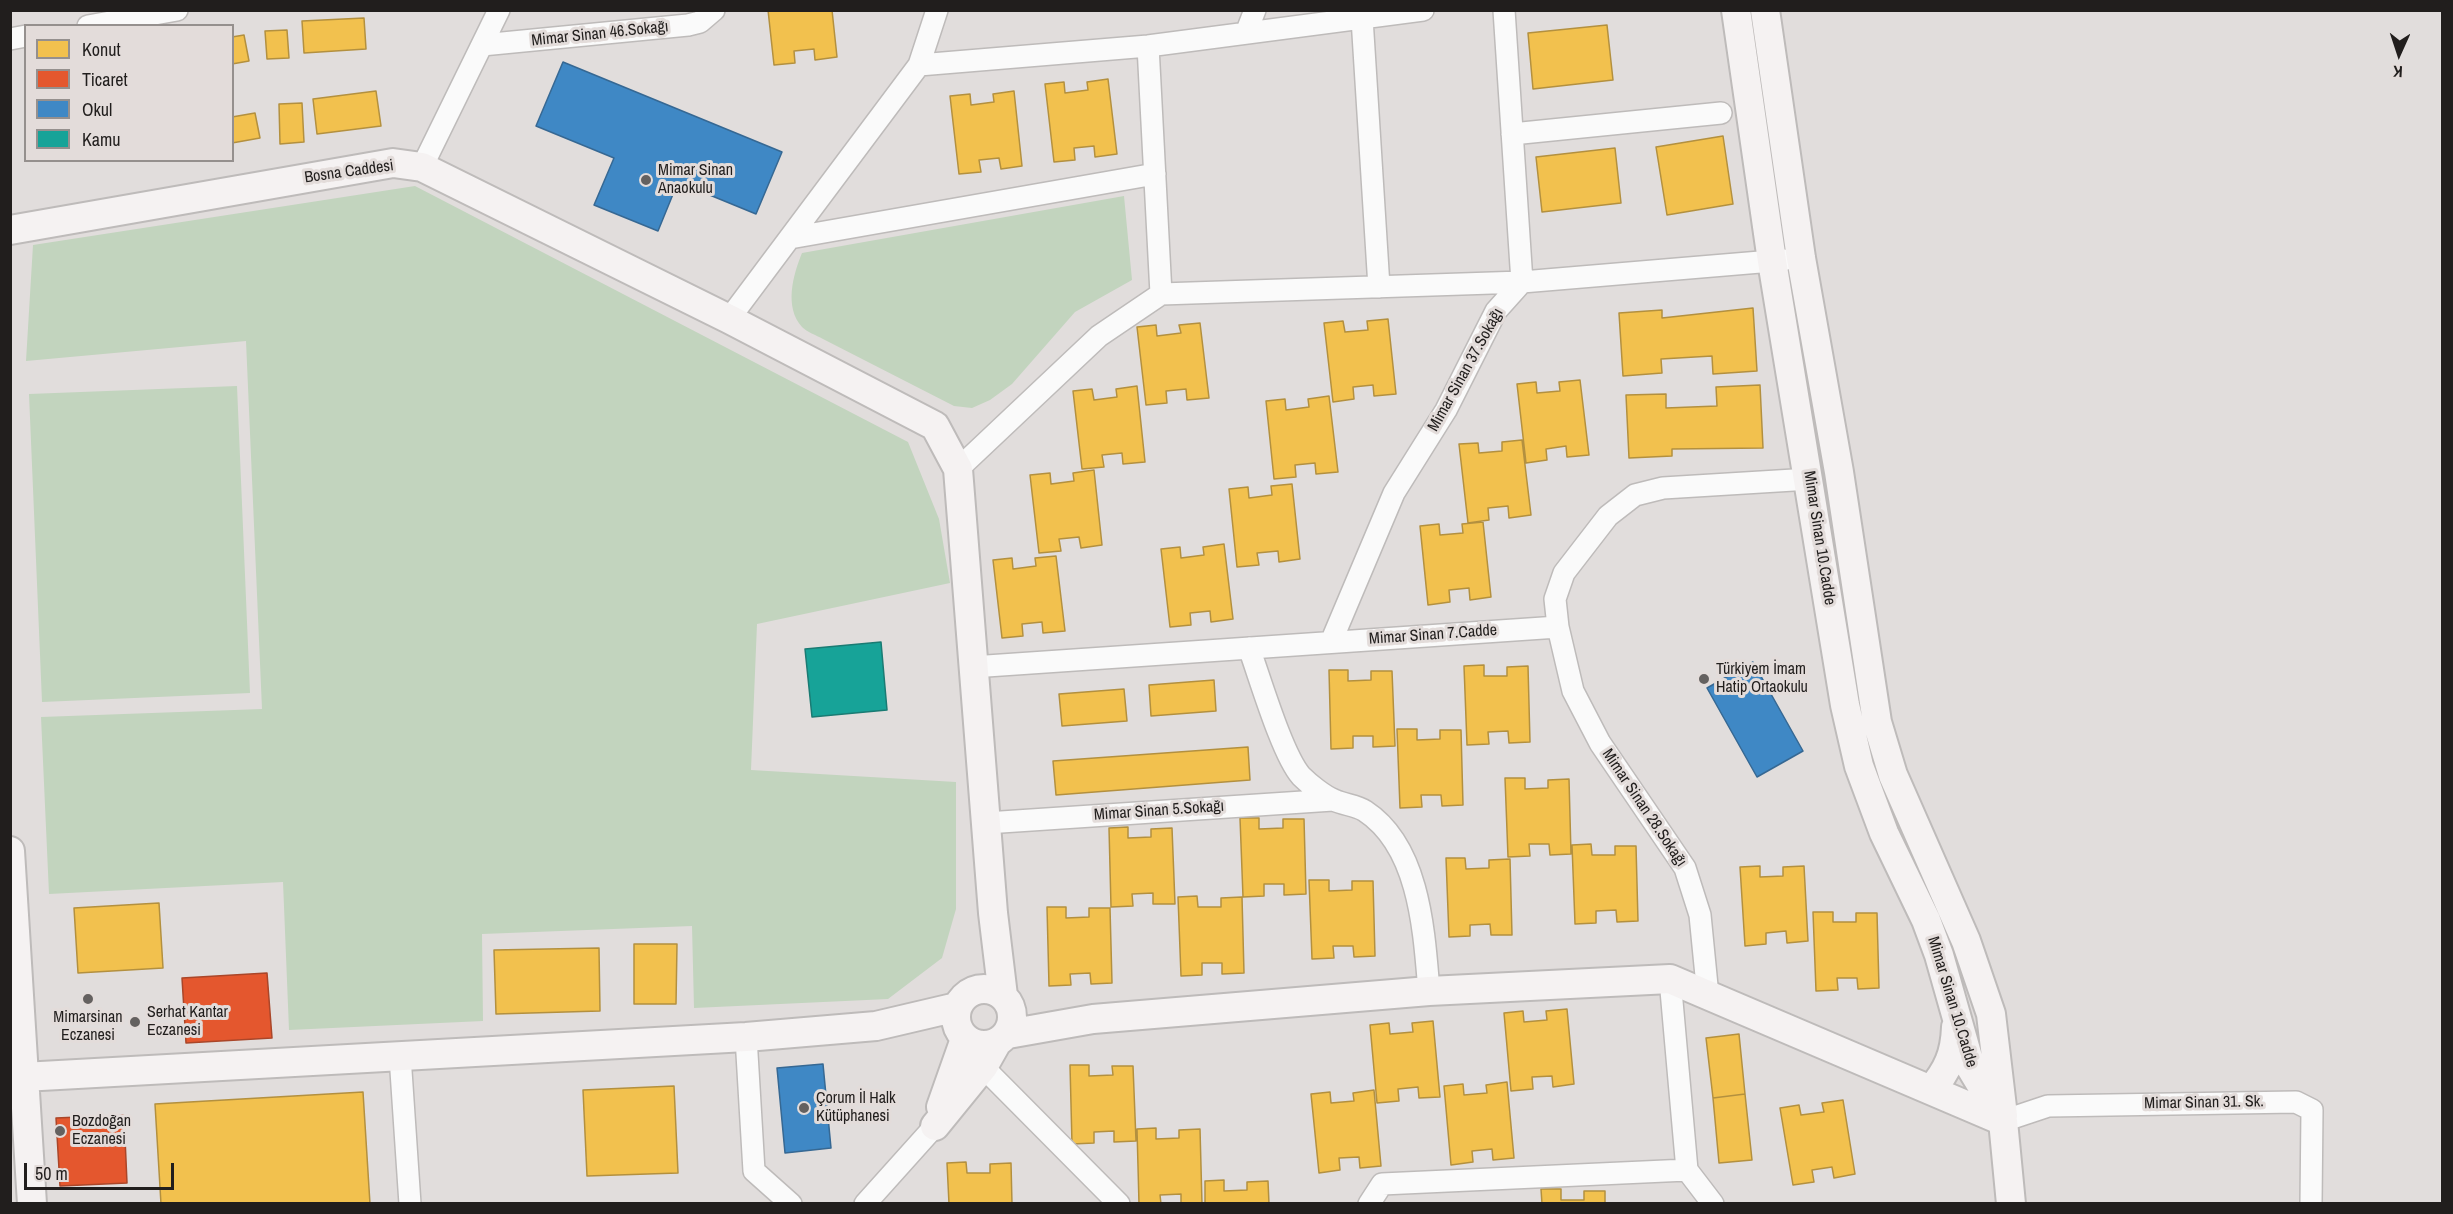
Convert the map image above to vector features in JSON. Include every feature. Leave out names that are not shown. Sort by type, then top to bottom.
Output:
[{"type":"street","points":[[95,24],[131,14],[177,10]]},
{"type":"street","points":[[422,167],[499,10]]},
{"type":"street","name":"Mimar Sinan 46.Sokağı","points":[[482,45],[688,25],[700,22],[714,10]]},
{"type":"street","points":[[729,319],[919,65],[937,10]]},
{"type":"street","points":[[1246,33],[1255,10]]},
{"type":"street","points":[[919,65],[1148,45],[1423,10]]},
{"type":"street","points":[[1504,10],[1522,282]]},
{"type":"street","name":"Mimar Sinan 10.Cadde","points":[[1736,10],[1772,261],[1810,479],[1845,705],[1859,766],[1884,833],[1926,920],[1971,1068],[2003,1121]]},
{"type":"street","name":"Mimar Sinan 10.Cadde","points":[[1765,10],[1801,258],[1839,472],[1877,722],[1893,775],[1966,941],[1991,1014],[1999,1062],[2003,1121]]},
{"type":"street","points":[[1362,18],[1379,287]]},
{"type":"street","points":[[1148,45],[1161,294]]},
{"type":"street","points":[[1512,134],[1721,113]]},
{"type":"street","name":"Bosna Caddesi","points":[[10,230],[393,163],[422,167],[729,319],[935,426],[958,469]]},
{"type":"street","points":[[790,238],[1155,174]]},
{"type":"street","points":[[864,1203],[935,1126],[996,1048],[1013,1019],[1006,1000],[993,913],[958,469],[1099,336],[1161,294],[1522,282],[1801,258]]},
{"type":"street","name":"Mimar Sinan 37.Sokağı","points":[[1331,642],[1394,493],[1446,410],[1496,311],[1522,282]]},
{"type":"street","points":[[1557,627],[1555,599],[1564,573],[1608,516],[1635,495],[1663,488],[1810,479]]},
{"type":"street","name":"Mimar Sinan 7.Cadde","points":[[972,668],[1557,627]]},
{"type":"street","name":"Mimar Sinan 28.Sokağı","points":[[1557,627],[1573,691],[1600,743],[1685,868],[1700,915],[1708,996]]},
{"type":"street","points":[[1249,648],[1281,737],[1300,775],[1333,800],[1364,810],[1396,844],[1423,915],[1430,991]]},
{"type":"street","name":"Mimar Sinan 5.Sokağı","points":[[986,823],[1333,800]]},
{"type":"street","points":[[10,851],[32,1203]]},
{"type":"street","points":[[935,1126],[993,913]]},
{"type":"street","points":[[963,1017],[980,1046],[996,1048],[1093,1019],[1430,991],[1670,979],[2003,1121],[2011,1203]]},
{"type":"street","points":[[1670,979],[1688,1170],[1713,1203]]},
{"type":"street","points":[[23,1077],[746,1037],[876,1026],[963,1017],[982,989],[993,990],[1006,1000],[1093,1019]]},
{"type":"street","points":[[1931,1090],[1949,1065],[1955,1047],[1956,1013]]},
{"type":"street","points":[[746,1037],[754,1171],[791,1203]]},
{"type":"street","points":[[996,1048],[1119,1203]]},
{"type":"street","points":[[400,1056],[410,1203]]},
{"type":"street","name":"Mimar Sinan 31. Sk.","points":[[2003,1121],[2048,1106],[2296,1102],[2312,1110],[2311,1203]]},
{"type":"street","points":[[1369,1203],[1382,1184],[1688,1170]]},
{"type":"green space","points":[[415,186],[908,442],[939,519],[950,583],[757,624],[751,770],[956,782],[956,909],[942,958],[888,999],[694,1008],[692,926],[482,934],[483,1021],[289,1030],[283,882],[49,894],[41,717],[262,709],[246,341],[26,361],[33,245]]},
{"type":"green space","points":[[1124,196],[1132,280],[1075,312],[1012,384],[990,400],[972,408],[954,406],[809,332],[796,319],[792,291],[802,253]]},
{"type":"green space","points":[[237,386],[250,693],[42,702],[29,394]]},
{"type":"building: Konut","points":[[768,10],[832,10],[837,57],[815,60],[814,49],[794,51],[795,63],[774,65]]},
{"type":"building: Konut","points":[[364,18],[366,49],[304,53],[302,21]]},
{"type":"building: Konut","points":[[1607,25],[1613,80],[1533,89],[1528,33]]},
{"type":"building: Konut","points":[[287,30],[289,58],[267,59],[265,31]]},
{"type":"building: Konut","points":[[244,35],[249,61],[234,64],[234,37]]},
{"type":"building: Konut","points":[[1108,79],[1117,154],[1095,157],[1094,146],[1074,148],[1075,160],[1054,162],[1045,84],[1064,82],[1065,93],[1088,90],[1087,82]]},
{"type":"building: Konut","points":[[376,91],[381,126],[317,134],[313,99]]},
{"type":"building: Konut","points":[[1014,91],[1022,166],[1001,169],[999,158],[979,160],[981,172],[959,174],[950,96],[970,94],[971,105],[994,102],[993,94]]},
{"type":"building: Konut","points":[[302,103],[304,142],[280,144],[279,104]]},
{"type":"building: Konut","points":[[255,113],[260,138],[234,143],[234,117]]},
{"type":"building: Konut","points":[[1723,136],[1733,204],[1667,215],[1656,147]]},
{"type":"building: Konut","points":[[1615,148],[1621,203],[1542,212],[1536,157]]},
{"type":"building: Konut","points":[[1753,308],[1757,371],[1713,374],[1712,356],[1661,359],[1662,373],[1623,376],[1619,313],[1662,310],[1662,318]]},
{"type":"building: Konut","points":[[1388,319],[1396,394],[1374,396],[1373,385],[1353,387],[1354,399],[1333,402],[1324,323],[1343,321],[1345,332],[1368,330],[1367,321]]},
{"type":"building: Konut","points":[[1200,323],[1209,398],[1187,400],[1186,389],[1166,391],[1167,403],[1146,405],[1137,327],[1156,325],[1157,336],[1181,333],[1179,325]]},
{"type":"building: Konut","points":[[1580,380],[1589,455],[1567,457],[1566,446],[1546,449],[1547,460],[1526,463],[1517,384],[1536,382],[1537,393],[1560,391],[1559,382]]},
{"type":"building: Konut","points":[[1760,385],[1763,448],[1672,449],[1672,456],[1629,458],[1626,395],[1666,394],[1666,408],[1717,406],[1716,387]]},
{"type":"building: Konut","points":[[1137,386],[1145,462],[1123,464],[1122,453],[1102,455],[1104,467],[1082,469],[1073,391],[1092,389],[1094,400],[1117,397],[1116,389]]},
{"type":"building: Konut","points":[[1329,396],[1338,472],[1316,474],[1315,463],[1295,465],[1296,477],[1274,479],[1266,401],[1285,399],[1286,410],[1309,407],[1308,399]]},
{"type":"building: Konut","points":[[1522,440],[1531,515],[1509,518],[1508,506],[1488,508],[1489,520],[1468,523],[1459,444],[1478,443],[1479,453],[1502,451],[1502,442]]},
{"type":"building: Konut","points":[[1094,470],[1102,545],[1081,548],[1079,537],[1059,539],[1061,551],[1039,553],[1030,475],[1050,473],[1051,484],[1074,481],[1073,473]]},
{"type":"building: Konut","points":[[1292,484],[1300,559],[1279,562],[1278,551],[1257,553],[1259,565],[1237,567],[1229,489],[1248,487],[1249,498],[1272,495],[1271,486]]},
{"type":"building: Konut","points":[[1483,522],[1491,597],[1470,600],[1469,588],[1449,590],[1450,602],[1428,605],[1420,526],[1439,524],[1440,535],[1463,533],[1462,524]]},
{"type":"building: Konut","points":[[1224,544],[1233,619],[1211,622],[1210,611],[1190,613],[1191,625],[1170,627],[1161,549],[1180,547],[1181,558],[1204,555],[1203,547]]},
{"type":"building: Konut","points":[[1056,556],[1065,631],[1043,633],[1042,622],[1022,624],[1023,636],[1002,638],[993,560],[1012,558],[1013,569],[1036,566],[1035,558]]},
{"type":"building: Konut","points":[[1484,665],[1484,676],[1507,676],[1507,667],[1528,666],[1530,742],[1509,743],[1508,731],[1488,732],[1489,744],[1467,745],[1464,666]]},
{"type":"building: Konut","points":[[1329,670],[1348,670],[1348,681],[1371,680],[1371,671],[1392,671],[1395,746],[1373,747],[1373,736],[1353,736],[1353,748],[1331,749]]},
{"type":"building: Konut","points":[[1214,680],[1216,711],[1151,716],[1149,685]]},
{"type":"building: Konut","points":[[1124,689],[1127,721],[1062,726],[1059,694]]},
{"type":"building: Konut","points":[[1397,729],[1417,729],[1417,740],[1440,739],[1440,730],[1461,730],[1463,805],[1442,806],[1441,795],[1421,795],[1422,807],[1400,808]]},
{"type":"building: Konut","points":[[1248,747],[1250,780],[1056,795],[1053,761]]},
{"type":"building: Konut","points":[[1505,778],[1525,778],[1525,789],[1548,788],[1548,780],[1569,779],[1571,854],[1550,855],[1549,844],[1529,844],[1530,856],[1508,857]]},
{"type":"building: Konut","points":[[1240,818],[1259,818],[1259,829],[1283,828],[1283,819],[1304,819],[1306,894],[1284,895],[1284,884],[1264,884],[1264,896],[1243,897]]},
{"type":"building: Konut","points":[[1128,827],[1128,838],[1151,837],[1151,829],[1172,828],[1175,904],[1153,904],[1153,893],[1132,894],[1133,906],[1111,907],[1109,828]]},
{"type":"building: Konut","points":[[1591,844],[1592,855],[1615,855],[1615,846],[1636,846],[1638,921],[1617,922],[1616,910],[1596,911],[1596,923],[1575,924],[1572,845]]},
{"type":"building: Konut","points":[[1446,858],[1465,858],[1466,869],[1489,868],[1489,860],[1510,859],[1512,935],[1491,935],[1490,924],[1470,925],[1470,936],[1449,937]]},
{"type":"building: Konut","points":[[1760,866],[1760,877],[1783,876],[1783,867],[1804,866],[1808,941],[1787,943],[1786,931],[1766,933],[1766,944],[1745,946],[1740,867]]},
{"type":"building: Konut","points":[[1309,880],[1329,880],[1329,891],[1352,890],[1352,881],[1373,881],[1375,956],[1354,957],[1353,946],[1333,946],[1334,958],[1312,959]]},
{"type":"building: Konut","points":[[1197,896],[1198,907],[1221,907],[1221,898],[1242,897],[1244,973],[1222,974],[1222,963],[1202,963],[1202,975],[1181,976],[1178,897]]},
{"type":"building: Konut","points":[[159,903],[163,968],[78,973],[74,908]]},
{"type":"building: Konut","points":[[1047,907],[1066,907],[1066,918],[1089,917],[1089,908],[1110,908],[1112,983],[1091,984],[1090,973],[1070,974],[1071,985],[1049,986]]},
{"type":"building: Konut","points":[[1813,912],[1833,912],[1833,922],[1856,922],[1856,913],[1877,913],[1879,988],[1858,989],[1857,978],[1837,978],[1838,990],[1816,991]]},
{"type":"building: Konut","points":[[634,944],[677,944],[676,1004],[634,1004]]},
{"type":"building: Konut","points":[[599,948],[600,1011],[496,1014],[494,950]]},
{"type":"building: Konut","points":[[1567,1009],[1574,1084],[1553,1087],[1552,1076],[1532,1077],[1533,1089],[1511,1091],[1504,1013],[1523,1011],[1524,1022],[1547,1020],[1546,1011]]},
{"type":"building: Konut","points":[[1433,1021],[1440,1097],[1419,1098],[1418,1087],[1398,1089],[1399,1101],[1377,1103],[1370,1025],[1389,1023],[1390,1034],[1413,1032],[1412,1023]]},
{"type":"building: Konut","points":[[1739,1034],[1745,1094],[1713,1098],[1706,1038]]},
{"type":"building: Konut","points":[[1070,1065],[1089,1065],[1089,1076],[1113,1075],[1112,1066],[1133,1066],[1136,1141],[1114,1142],[1114,1131],[1094,1132],[1094,1143],[1072,1144]]},
{"type":"building: Konut","points":[[1507,1082],[1514,1158],[1493,1160],[1492,1149],[1472,1151],[1473,1162],[1451,1165],[1444,1086],[1463,1084],[1464,1095],[1487,1093],[1486,1085]]},
{"type":"building: Konut","points":[[674,1086],[678,1173],[587,1176],[583,1090]]},
{"type":"building: Konut","points":[[1374,1090],[1381,1166],[1360,1168],[1359,1157],[1339,1158],[1340,1170],[1319,1173],[1311,1094],[1330,1092],[1331,1103],[1354,1101],[1353,1093]]},
{"type":"building: Konut","points":[[363,1092],[370,1204],[161,1204],[155,1104]]},
{"type":"building: Konut","points":[[1745,1094],[1752,1160],[1719,1163],[1713,1098]]},
{"type":"building: Konut","points":[[1843,1100],[1855,1174],[1834,1178],[1832,1167],[1812,1170],[1814,1182],[1793,1185],[1780,1108],[1799,1105],[1801,1115],[1824,1112],[1822,1103]]},
{"type":"building: Konut","points":[[1156,1128],[1156,1139],[1179,1138],[1179,1130],[1200,1129],[1202,1204],[1181,1204],[1181,1194],[1160,1195],[1161,1204],[1139,1204],[1137,1129]]},
{"type":"building: Konut","points":[[966,1162],[967,1173],[990,1173],[990,1164],[1011,1163],[1012,1204],[949,1204],[947,1163]]},
{"type":"building: Konut","points":[[1224,1180],[1224,1191],[1247,1190],[1247,1182],[1268,1181],[1269,1204],[1205,1204],[1205,1181]]},
{"type":"building: Konut","points":[[1541,1189],[1561,1189],[1561,1200],[1584,1200],[1584,1191],[1605,1191],[1605,1204],[1542,1204]]},
{"type":"building: Ticaret","points":[[267,973],[272,1038],[186,1043],[182,978]]},
{"type":"building: Ticaret","points":[[124,1115],[127,1183],[60,1186],[56,1118]]},
{"type":"building: Okul","points":[[563,62],[782,152],[756,214],[678,182],[658,231],[594,205],[614,158],[536,126]]},
{"type":"building: Okul","points":[[1753,662],[1803,751],[1757,777],[1707,688]]},
{"type":"building: Okul","name":"Çorum İl Halk Kütüphanesi","points":[[823,1064],[831,1148],[785,1153],[777,1068]]},
{"type":"building: Kamu","points":[[881,642],[887,710],[812,717],[805,649]]},
{"type":"place","name":"Mimar Sinan Anaokulu","points":[[646,180]]},
{"type":"place","name":"Türkiyem İmam Hatip Ortaokulu","points":[[1704,679]]},
{"type":"place","name":"Mimarsinan Eczanesi","points":[[88,999]]},
{"type":"place","name":"Serhat Kantar Eczanesi","points":[[135,1022]]},
{"type":"place","name":"Çorum İl Halk Kütüphanesi","points":[[804,1108]]},
{"type":"place","name":"Bozdoğan Eczanesi","points":[[60,1131]]}]
